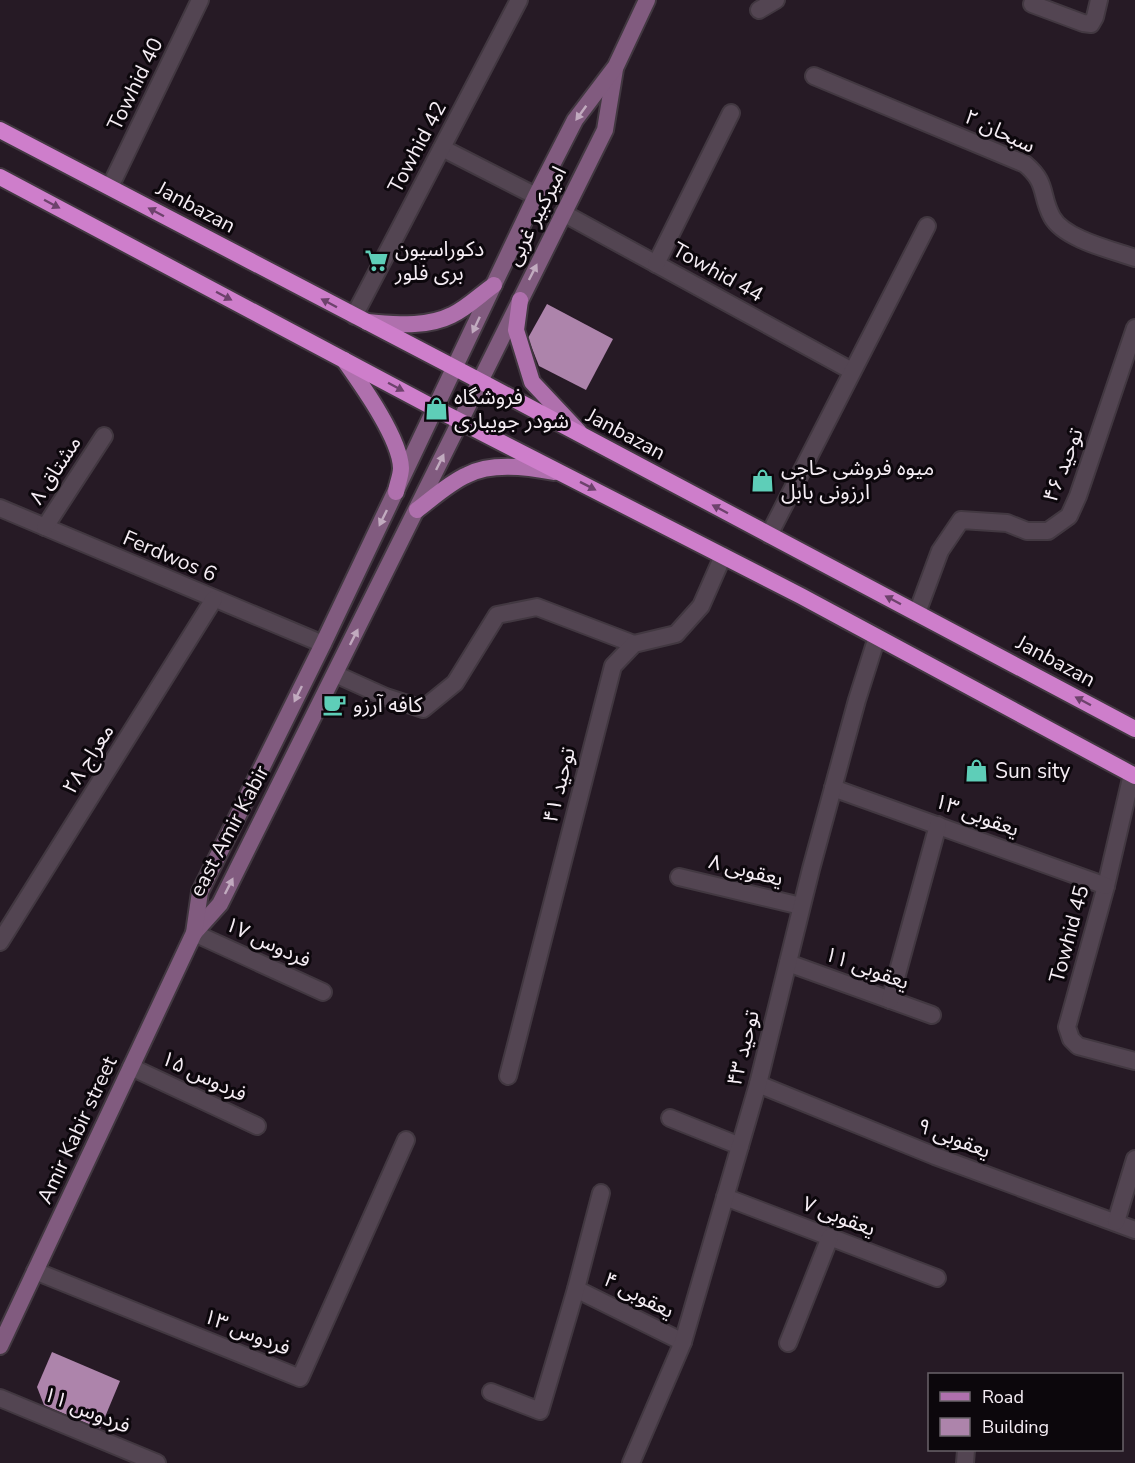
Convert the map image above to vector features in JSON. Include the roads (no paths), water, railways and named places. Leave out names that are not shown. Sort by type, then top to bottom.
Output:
[{"type":"highway","name":"Janbazan","points":[[0,130],[480,381],[1135,729]]},
{"type":"highway","points":[[0,177],[436,409],[877,637],[1134,775]]},
{"type":"main road","name":"امیرکبیر غربی","points":[[455,369],[536,196],[575,120],[616,66],[647,0]]},
{"type":"main road","name":"امیرکبیر غربی","points":[[480,381],[605,129],[616,66]]},
{"type":"main road","points":[[361,319],[408,325],[444,318],[452,315],[494,285]]},
{"type":"main road","points":[[520,300],[516,330],[532,382],[584,437]]},
{"type":"main road","points":[[344,360],[373,400],[398,453],[401,469],[396,492]]},
{"type":"main road","name":"east Amir Kabir","points":[[194,933],[200,892],[323,644],[455,369]]},
{"type":"main road","name":"east Amir Kabir","points":[[194,933],[220,904],[480,381]]},
{"type":"main road","points":[[417,510],[468,474],[489,469],[525,467],[565,475]]},
{"type":"main road","name":"Amir Kabir street","points":[[0,1346],[194,933]]},
{"type":"street","name":"Towhid 40","points":[[110,187],[200,0]]},
{"type":"street","name":"Towhid 42","points":[[361,319],[442,148],[519,0]]},
{"type":"street","points":[[759,10],[776,0]]},
{"type":"street","points":[[1032,4],[1091,24],[1100,0]]},
{"type":"street","name":"سبحان ۲","points":[[814,76],[1025,164],[1040,179],[1051,216],[1058,226],[1070,234],[1135,258]]},
{"type":"street","points":[[656,264],[730,113]]},
{"type":"street","points":[[442,148],[536,196]]},
{"type":"street","name":"Towhid 44","points":[[563,213],[852,371]]},
{"type":"street","points":[[769,535],[927,226]]},
{"type":"street","name":"توحید ۴۶","points":[[917,614],[940,551],[961,520],[1007,523],[1027,531],[1048,531],[1070,516],[1135,328]]},
{"type":"street","name":"مشتاق ۸","points":[[45,527],[104,436]]},
{"type":"street","name":"Ferdwos 6","points":[[0,508],[323,644]]},
{"type":"street","points":[[335,674],[386,697],[423,709],[455,683],[497,615],[537,607],[634,645],[676,634],[700,606],[723,556]]},
{"type":"street","name":"معراج ۲۸","points":[[0,942],[214,599]]},
{"type":"street","name":"توحید ۴۳","points":[[631,1463],[682,1342],[758,1084],[801,906],[857,700],[877,637]]},
{"type":"street","name":"توحید ۴۱","points":[[508,1076],[613,666],[634,645]]},
{"type":"street","name":"Towhid 45","points":[[1134,775],[1067,1027],[1071,1039],[1078,1046],[1135,1061]]},
{"type":"street","name":"یعقوبی ۱۳","points":[[833,788],[1106,886]]},
{"type":"street","points":[[891,1000],[938,825]]},
{"type":"street","name":"یعقوبی ۸","points":[[679,877],[801,906]]},
{"type":"street","name":"فردوس ۱۷","points":[[194,933],[323,992]]},
{"type":"street","name":"یعقوبی ۱۱","points":[[788,963],[932,1015]]},
{"type":"street","name":"فردوس ۱۵","points":[[131,1067],[257,1126]]},
{"type":"street","name":"یعقوبی ۹","points":[[758,1084],[935,1156],[1135,1230]]},
{"type":"street","points":[[669,1118],[740,1146]]},
{"type":"street","name":"فردوس ۱۳","points":[[35,1271],[300,1378],[406,1140]]},
{"type":"street","points":[[1116,1222],[1135,1159]]},
{"type":"street","points":[[491,1392],[540,1411],[601,1193]]},
{"type":"street","name":"یعقوبی ۷","points":[[725,1197],[937,1278]]},
{"type":"street","points":[[788,1343],[830,1237]]},
{"type":"street","name":"یعقوبی ۴","points":[[576,1289],[682,1342]]},
{"type":"street","name":"فردوس ۱۱","points":[[0,1398],[157,1463]]},
{"type":"place","name":"دکوراسیون بری فلور","points":[[377,261]]},
{"type":"place","name":"فروشگاه شودر جویباری","points":[[436,409]]},
{"type":"place","name":"میوه فروشی حاجی ارزونی بابل","points":[[763,480]]},
{"type":"place","name":"کافه آرزو","points":[[335,705]]},
{"type":"place","name":"Sun sity","points":[[977,771]]}]
